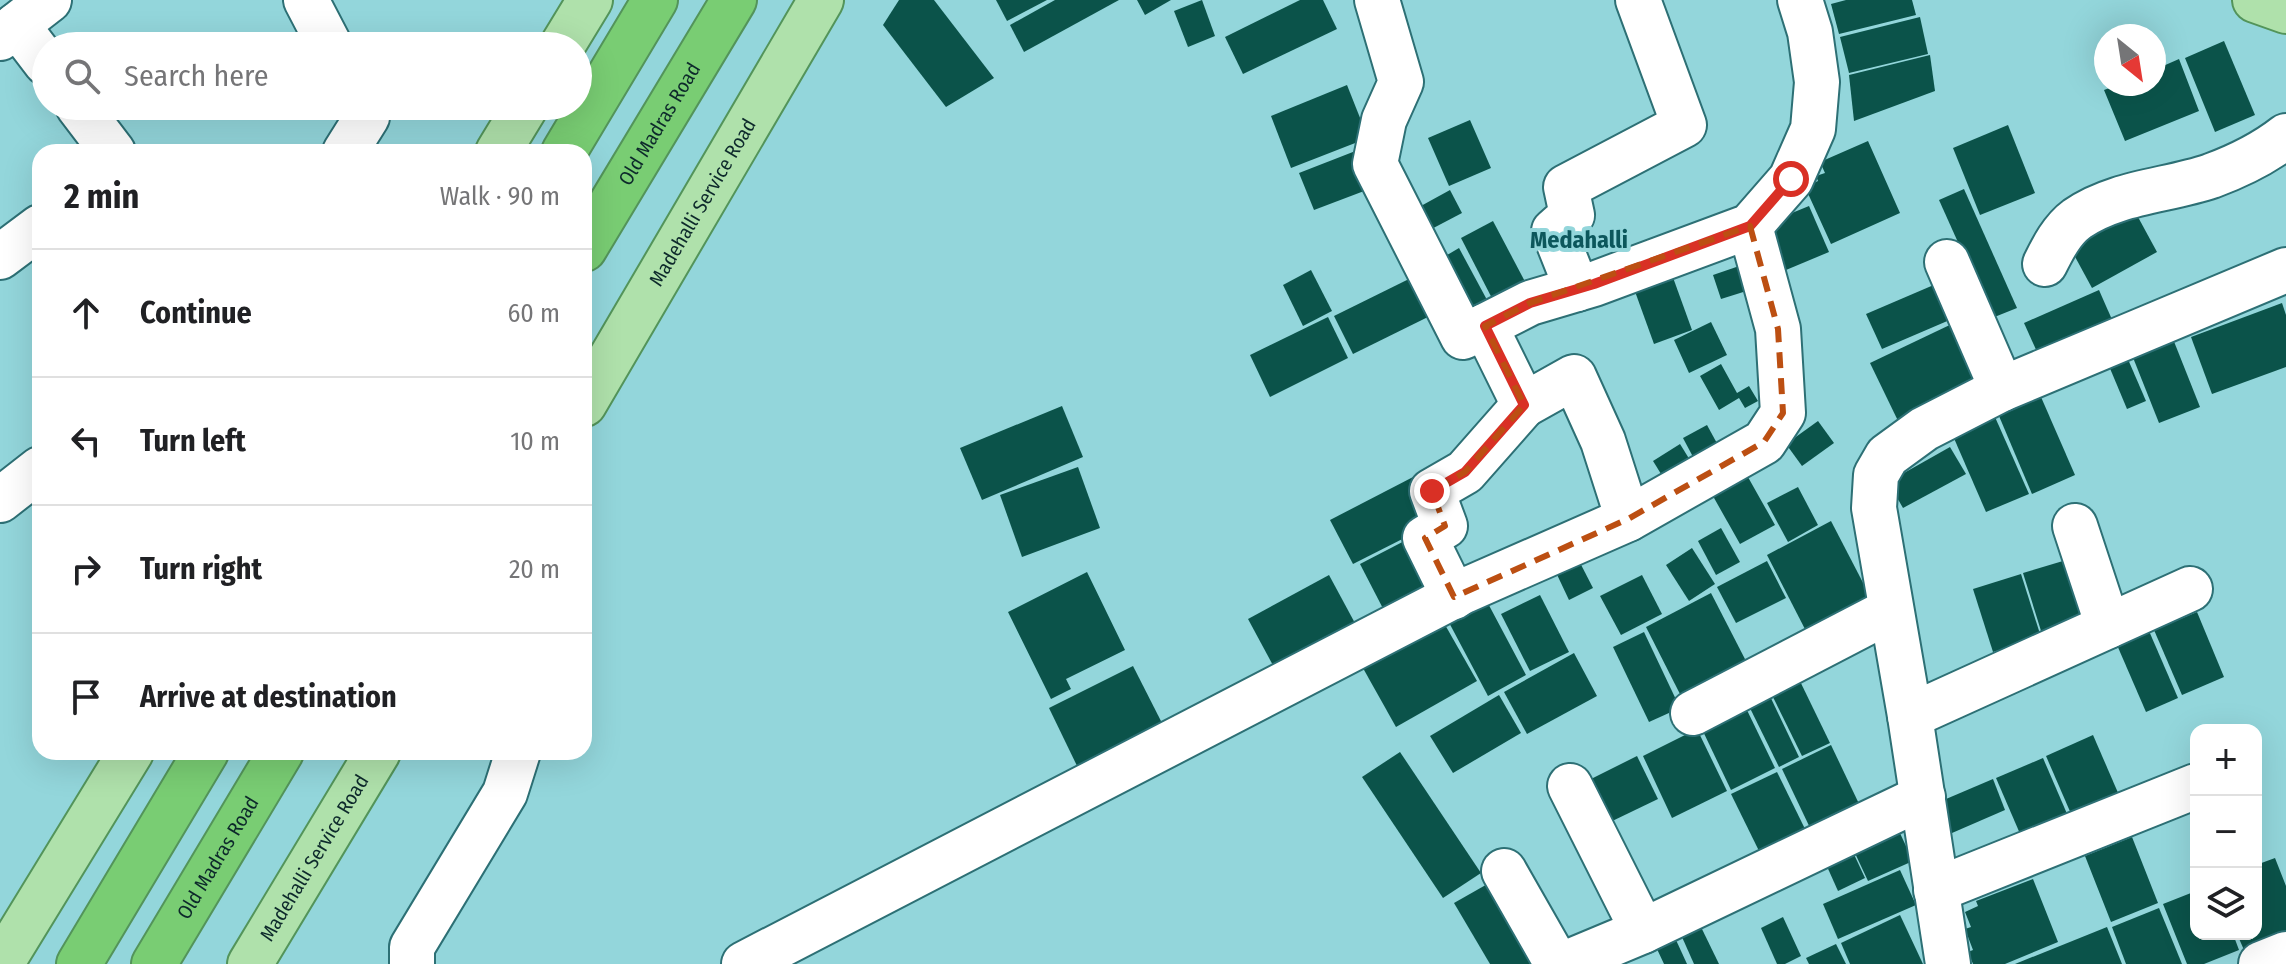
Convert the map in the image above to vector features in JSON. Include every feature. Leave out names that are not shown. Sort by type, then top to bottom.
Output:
[{"type":"highway","points":[[592,105],[655,0]]},
{"type":"highway","name":"Old Madras Road","points":[[592,236],[734,0]]},
{"type":"highway","points":[[569,144],[583,120]]},
{"type":"highway","points":[[79,964],[201,760]]},
{"type":"highway","name":"Old Madras Road","points":[[154,964],[276,760]]},
{"type":"main road","points":[[571,32],[590,0]]},
{"type":"main road","name":"Madehalli Service Road","points":[[592,390],[821,0]]},
{"type":"main road","points":[[2255,0],[2286,11]]},
{"type":"main road","points":[[503,144],[517,120]]},
{"type":"main road","points":[[2,960],[126,760]]},
{"type":"main road","name":"Madehalli Service Road","points":[[250,964],[373,760]]},
{"type":"street","points":[[306,0],[323,32]]},
{"type":"street","points":[[1377,0],[1401,82],[1384,120],[1375,164],[1463,337],[1530,303],[1750,226],[1791,179],[1813,129],[1817,82],[1810,32],[1800,0]]},
{"type":"street","points":[[1577,289],[1554,231],[1572,215],[1566,187],[1684,125],[1638,0]]},
{"type":"street","points":[[22,21],[32,38]]},
{"type":"street","points":[[89,120],[107,144]]},
{"type":"street","points":[[350,144],[365,120]]},
{"type":"street","points":[[2045,264],[2059,238],[2076,220],[2112,201],[2210,176],[2263,154],[2286,136]]},
{"type":"street","points":[[744,964],[1454,597],[1628,519],[1764,442],[1783,413],[1778,329],[1750,226]]},
{"type":"street","points":[[0,257],[32,233]]},
{"type":"street","points":[[1947,262],[2002,389]]},
{"type":"street","points":[[1948,964],[1874,508],[1876,475],[1887,456],[1924,429],[2002,389],[2286,270]]},
{"type":"street","points":[[1485,326],[1524,405]]},
{"type":"street","points":[[1454,597],[1425,538],[1445,526],[1432,491],[1465,472],[1524,405],[1574,377],[1603,441],[1628,519]]},
{"type":"street","points":[[0,500],[32,475]]},
{"type":"street","points":[[2075,526],[2108,626]]},
{"type":"street","points":[[1910,716],[2190,589]]},
{"type":"street","points":[[1693,713],[1891,610]]},
{"type":"street","points":[[412,964],[412,947],[505,793],[515,760]]},
{"type":"street","points":[[1570,786],[1643,931]]},
{"type":"street","points":[[1936,890],[2190,788]]},
{"type":"street","points":[[1564,964],[1643,931],[1923,797]]},
{"type":"street","points":[[1504,871],[1557,964]]},
{"type":"street","points":[[2261,964],[2286,954]]},
{"type":"highlighted area","points":[[1750,226],[1778,329],[1783,413],[1764,442],[1628,519],[1454,597],[1425,538],[1445,526],[1432,491],[1465,472],[1524,405],[1485,326],[1530,303]]},
{"type":"building","points":[[899,0],[934,0],[994,78],[946,107],[883,25]]},
{"type":"building","points":[[996,0],[1047,0],[1007,21]]},
{"type":"building","points":[[1055,0],[1119,0],[1024,52],[1010,25]]},
{"type":"building","points":[[1137,0],[1171,0],[1145,15]]},
{"type":"building","points":[[1202,0],[1215,36],[1188,47],[1174,11]]},
{"type":"building","points":[[1300,0],[1323,0],[1337,29],[1243,74],[1225,37]]},
{"type":"building","points":[[1846,0],[1912,0],[1916,15],[1839,34],[1831,4]]},
{"type":"building","points":[[1920,17],[1928,54],[1849,73],[1840,37]]},
{"type":"building","points":[[2224,41],[2255,115],[2215,132],[2185,58]]},
{"type":"building","points":[[1930,55],[1935,91],[1854,121],[1849,75]]},
{"type":"building","points":[[2179,59],[2199,111],[2125,141],[2106,96],[2166,96],[2166,65]]},
{"type":"building","points":[[1347,85],[1368,138],[1291,168],[1271,116]]},
{"type":"building","points":[[1470,120],[1491,168],[1449,186],[1428,138]]},
{"type":"building","points":[[2008,125],[2035,193],[1980,215],[1953,148]]},
{"type":"building","points":[[1868,141],[1900,213],[1831,244],[1805,187],[1818,181],[1816,176],[1825,173],[1820,162]]},
{"type":"building","points":[[1358,150],[1372,188],[1314,210],[1299,173]]},
{"type":"building","points":[[1964,189],[2017,308],[1992,318],[1939,200]]},
{"type":"building","points":[[1450,190],[1462,213],[1422,234],[1410,212]]},
{"type":"building","points":[[1809,206],[1829,252],[1786,270],[1765,224]]},
{"type":"building","points":[[2132,206],[2157,252],[2092,288],[2067,242]]},
{"type":"building","points":[[1493,221],[1531,293],[1498,310],[1461,238]]},
{"type":"building","points":[[1459,248],[1493,311],[1471,324],[1437,261]]},
{"type":"building","points":[[1748,263],[1756,288],[1721,299],[1713,275]]},
{"type":"building","points":[[1311,270],[1332,311],[1303,326],[1283,285]]},
{"type":"building","points":[[1671,272],[1692,330],[1654,344],[1633,286]]},
{"type":"building","points":[[1413,277],[1432,315],[1353,354],[1334,316]]},
{"type":"building","points":[[1936,284],[1952,319],[1882,349],[1866,314]]},
{"type":"building","points":[[2099,290],[2117,331],[2042,363],[2024,323]]},
{"type":"building","points":[[2282,303],[2286,315],[2286,367],[2212,394],[2191,337]]},
{"type":"building","points":[[1328,317],[1348,358],[1270,397],[1250,355]]},
{"type":"building","points":[[1711,322],[1727,355],[1689,373],[1674,340]]},
{"type":"building","points":[[1956,322],[1985,384],[1900,425],[1870,363]]},
{"type":"building","points":[[2173,339],[2200,407],[2159,423],[2132,355]]},
{"type":"building","points":[[2127,357],[2146,401],[2127,409],[2109,366]]},
{"type":"building","points":[[1721,364],[1737,393],[1749,386],[1758,401],[1745,408],[1739,398],[1719,410],[1700,376]]},
{"type":"building","points":[[2041,397],[2075,475],[2032,494],[1999,416]]},
{"type":"building","points":[[1062,406],[1083,457],[982,500],[960,448]]},
{"type":"building","points":[[1995,417],[2029,494],[1986,512],[1953,436]]},
{"type":"building","points":[[1818,421],[1834,443],[1802,466],[1786,444]]},
{"type":"building","points":[[1707,425],[1725,458],[1701,472],[1683,438]]},
{"type":"building","points":[[1680,444],[1698,473],[1671,490],[1653,461]]},
{"type":"building","points":[[1950,447],[1966,474],[1903,508],[1888,482]]},
{"type":"building","points":[[1078,467],[1100,528],[1022,557],[1000,495]]},
{"type":"building","points":[[1744,470],[1775,525],[1740,544],[1709,489]]},
{"type":"building","points":[[1415,476],[1438,521],[1353,564],[1330,520]]},
{"type":"building","points":[[1798,487],[1818,525],[1788,542],[1767,503]]},
{"type":"building","points":[[1831,521],[1873,602],[1808,635],[1767,555]]},
{"type":"building","points":[[1721,528],[1740,562],[1716,575],[1698,541]]},
{"type":"building","points":[[1414,536],[1445,596],[1391,624],[1360,564]]},
{"type":"building","points":[[1692,548],[1715,584],[1689,601],[1666,565]]},
{"type":"building","points":[[1575,553],[1593,588],[1569,600],[1552,564]]},
{"type":"building","points":[[2073,558],[2091,618],[2042,634],[2023,573]]},
{"type":"building","points":[[1767,561],[1786,598],[1736,623],[1717,587]]},
{"type":"building","points":[[1087,572],[1125,650],[1066,679],[1071,689],[1051,699],[1008,612]]},
{"type":"building","points":[[2021,574],[2041,637],[1993,652],[1973,589]]},
{"type":"building","points":[[1329,575],[1363,638],[1282,682],[1248,619]]},
{"type":"building","points":[[1642,575],[1662,614],[1621,635],[1600,596]]},
{"type":"building","points":[[1711,593],[1747,663],[1681,696],[1646,627]]},
{"type":"building","points":[[1483,594],[1526,675],[1488,696],[1445,615]]},
{"type":"building","points":[[1540,595],[1569,652],[1530,671],[1501,614]]},
{"type":"building","points":[[2197,612],[2224,677],[2182,695],[2154,630]]},
{"type":"building","points":[[1440,616],[1477,681],[1396,727],[1359,661]]},
{"type":"building","points":[[2149,631],[2178,698],[2146,712],[2117,645]]},
{"type":"building","points":[[1644,632],[1680,708],[1649,722],[1613,647]]},
{"type":"building","points":[[1574,653],[1597,696],[1527,734],[1504,692]]},
{"type":"building","points":[[1133,666],[1164,727],[1079,770],[1049,708]]},
{"type":"building","points":[[1797,675],[1830,743],[1802,756],[1769,689]]},
{"type":"building","points":[[1768,692],[1799,757],[1779,767],[1747,702]]},
{"type":"building","points":[[1499,695],[1521,733],[1453,773],[1430,736]]},
{"type":"building","points":[[1744,704],[1775,768],[1731,790],[1700,725]]},
{"type":"building","points":[[1697,729],[1727,791],[1672,818],[1643,756]]},
{"type":"building","points":[[2093,735],[2122,802],[2075,823],[2046,756]]},
{"type":"building","points":[[1831,745],[1861,808],[1812,832],[1782,769]]},
{"type":"building","points":[[1400,752],[1481,873],[1443,898],[1362,777]]},
{"type":"building","points":[[1637,756],[1658,799],[1604,825],[1583,783]]},
{"type":"building","points":[[2043,758],[2071,823],[2024,843],[1996,778]]},
{"type":"building","points":[[1777,772],[1807,833],[1761,855],[1731,794]]},
{"type":"building","points":[[1993,779],[2005,810],[1952,833],[1939,802]]},
{"type":"building","points":[[1898,829],[1913,861],[1868,881],[1853,849]]},
{"type":"building","points":[[2132,837],[2158,903],[2111,922],[2085,856]]},
{"type":"building","points":[[1852,850],[1865,878],[1838,891],[1825,862]]},
{"type":"building","points":[[2275,858],[2286,886],[2286,933],[2244,950],[2240,940],[2262,940],[2262,863]]},
{"type":"building","points":[[1900,870],[1916,905],[1838,939],[1823,904]]},
{"type":"building","points":[[1498,878],[1548,964],[1490,964],[1454,903]]},
{"type":"building","points":[[2033,879],[2058,942],[2005,964],[1973,964],[1968,952],[1973,950],[1965,929],[1971,927],[1965,912],[1978,906],[1976,901]]},
{"type":"building","points":[[2190,893],[2190,940],[2235,940],[2239,950],[2204,964],[2187,964],[2163,904]]},
{"type":"building","points":[[2159,908],[2182,964],[2126,964],[2112,927]]},
{"type":"building","points":[[1900,915],[1923,964],[1850,964],[1841,943]]},
{"type":"building","points":[[1783,917],[1801,956],[1785,964],[1777,964],[1761,928]]},
{"type":"building","points":[[1701,927],[1719,964],[1694,964],[1682,937]]},
{"type":"building","points":[[2107,927],[2122,964],[2015,964]]},
{"type":"building","points":[[1676,940],[1687,964],[1664,964],[1657,949]]},
{"type":"building","points":[[1836,944],[1846,964],[1809,964],[1806,958]]},
{"type":"district","name":"Medahalli","points":[[1579,240]]},
{"type":"route","points":[[1432,491],[1465,472],[1524,405],[1485,326],[1530,303],[1594,284],[1750,226],[1791,179]]}]
